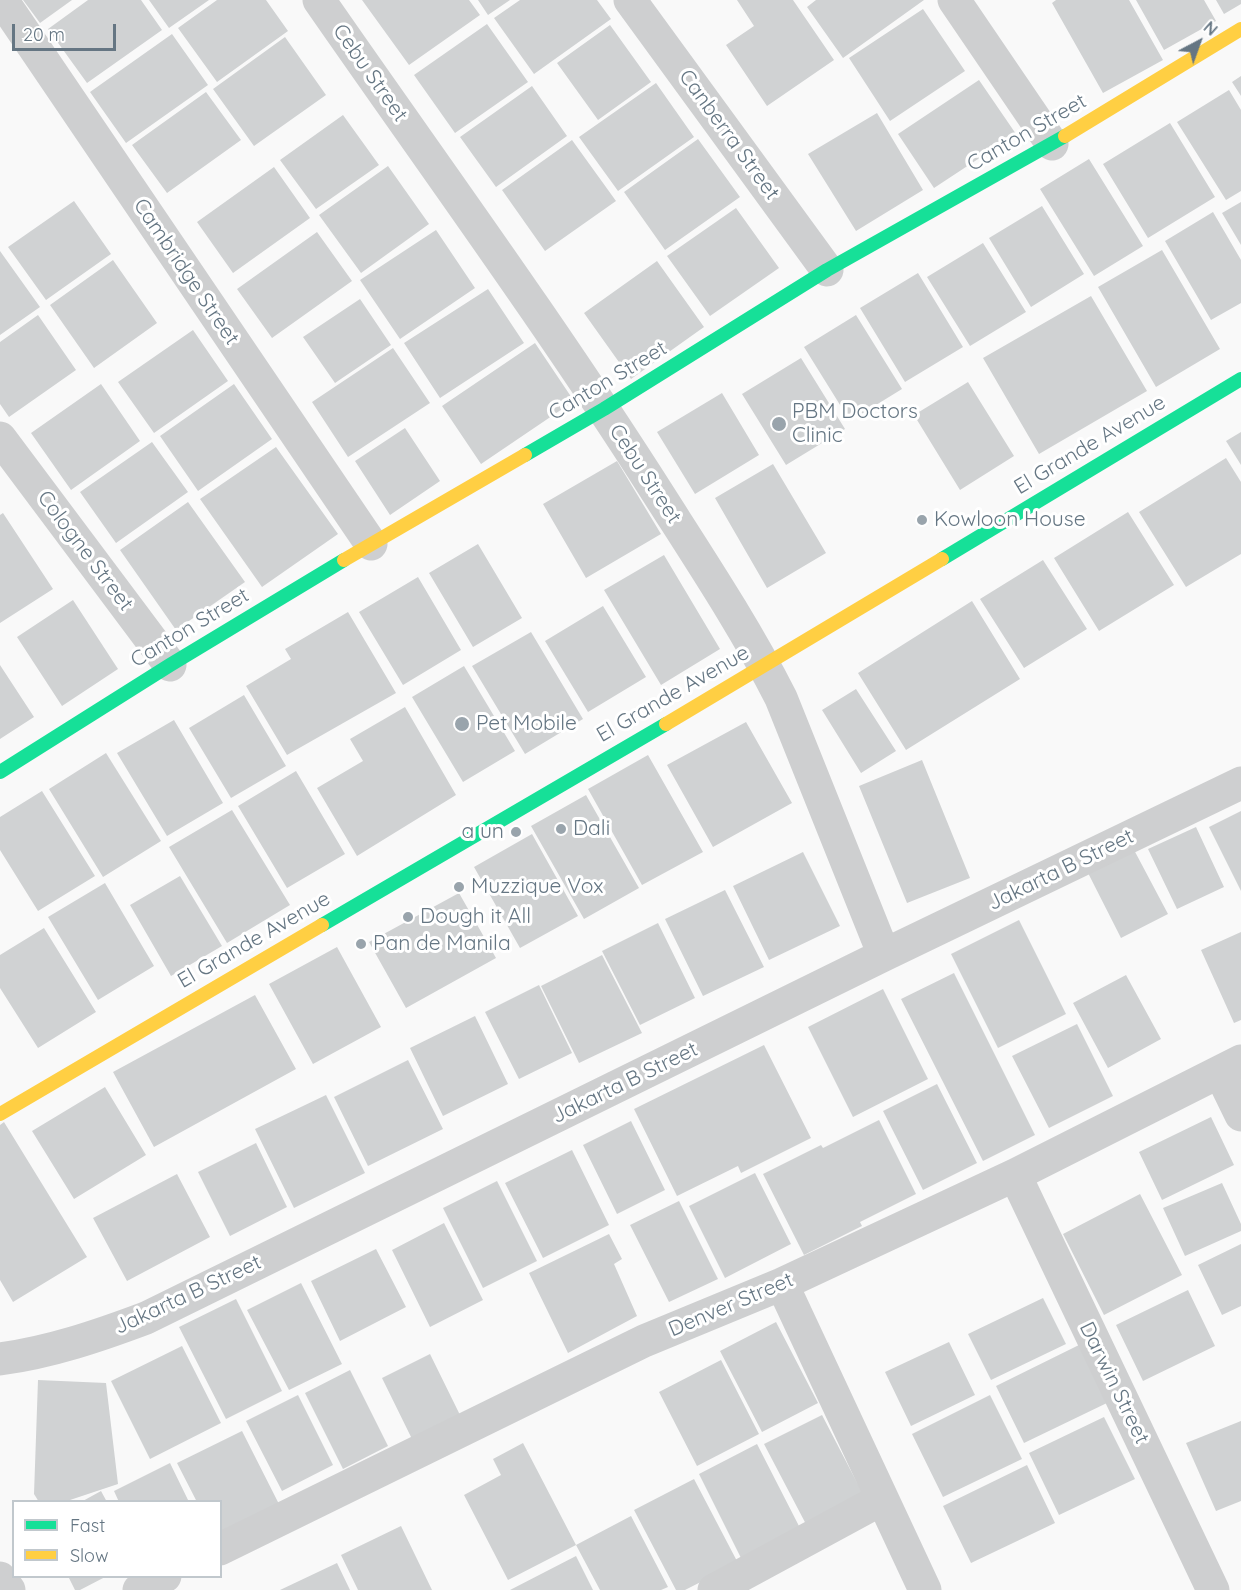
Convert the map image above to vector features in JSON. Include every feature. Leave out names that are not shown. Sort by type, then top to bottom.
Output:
[{"type":"street","name":"Cambridge Street","points":[[2,0],[371,544]]},
{"type":"street","name":"Cebu Street","points":[[319,0],[604,410],[672,515],[764,666],[781,698],[884,955]]},
{"type":"street","name":"Canberra Street","points":[[630,0],[827,270]]},
{"type":"street","points":[[954,0],[1053,144]]},
{"type":"street","name":"Canton Street","points":[[0,772],[170,664],[371,544],[604,410],[827,270],[1053,144],[1241,29]]},
{"type":"street","name":"El Grande Avenue","points":[[0,1114],[764,666],[1241,380]]},
{"type":"street","name":"Cologne Street","points":[[0,438],[170,664]]},
{"type":"street","name":"Jakarta B Street","points":[[0,1359],[40,1353],[92,1339],[146,1318],[884,955],[1241,783]]},
{"type":"street","points":[[1230,1066],[1241,1115]]},
{"type":"street","name":"Denver Street","points":[[222,1548],[644,1341],[782,1284],[1015,1175],[1230,1066]]},
{"type":"street","name":"Darwin Street","points":[[1015,1175],[1213,1590]]},
{"type":"street","points":[[782,1284],[925,1590]]},
{"type":"street","points":[[714,1590],[882,1499]]},
{"type":"street","points":[[0,1578],[9,1590]]},
{"type":"street","points":[[138,1590],[161,1578]]},
{"type":"building","points":[[23,0],[72,0],[40,23]]},
{"type":"building","points":[[88,0],[141,0],[162,30],[87,83],[48,29]]},
{"type":"building","points":[[149,0],[209,0],[169,28]]},
{"type":"building","points":[[217,0],[266,0],[288,31],[217,82],[178,28]]},
{"type":"building","points":[[362,0],[469,0],[480,15],[409,65]]},
{"type":"building","points":[[478,0],[510,0],[488,15]]},
{"type":"building","points":[[520,0],[597,0],[611,19],[534,74],[494,18]]},
{"type":"building","points":[[737,0],[793,0],[834,60],[767,106],[726,45],[754,26]]},
{"type":"building","points":[[816,0],[924,0],[843,58],[807,7]]},
{"type":"building","points":[[1056,0],[1129,0],[1163,60],[1103,93],[1052,3]]},
{"type":"building","points":[[1136,0],[1204,0],[1216,21],[1164,50]]},
{"type":"building","points":[[1216,0],[1241,0],[1241,4],[1224,14]]},
{"type":"building","points":[[923,9],[965,71],[890,121],[849,58]]},
{"type":"building","points":[[487,24],[528,82],[455,133],[414,75]]},
{"type":"building","points":[[610,25],[651,82],[598,120],[557,63]]},
{"type":"building","points":[[172,34],[208,85],[126,143],[90,92]]},
{"type":"building","points":[[285,37],[326,95],[254,146],[213,89]]},
{"type":"building","points":[[1241,76],[1241,96],[1232,82]]},
{"type":"building","points":[[979,80],[1016,134],[934,188],[898,134]]},
{"type":"building","points":[[656,83],[694,137],[618,191],[579,137]]},
{"type":"building","points":[[532,86],[567,136],[496,187],[460,137]]},
{"type":"building","points":[[1229,90],[1241,110],[1241,191],[1226,200],[1177,122]]},
{"type":"building","points":[[206,92],[241,140],[167,193],[132,145]]},
{"type":"building","points":[[877,113],[923,190],[856,231],[808,154]]},
{"type":"building","points":[[343,115],[379,165],[316,209],[280,160]]},
{"type":"building","points":[[1170,123],[1215,197],[1148,238],[1103,164]]},
{"type":"building","points":[[698,139],[740,197],[665,250],[624,192]]},
{"type":"building","points":[[572,140],[616,201],[545,251],[502,190]]},
{"type":"building","points":[[1089,159],[1143,246],[1094,276],[1040,189]]},
{"type":"building","points":[[388,166],[429,224],[361,273],[319,215]]},
{"type":"building","points":[[274,167],[310,218],[233,273],[197,222]]},
{"type":"building","points":[[74,201],[111,254],[46,300],[8,247]]},
{"type":"building","points":[[1241,202],[1241,245],[1222,213]]},
{"type":"building","points":[[1042,206],[1084,274],[1031,307],[989,238]]},
{"type":"building","points":[[736,208],[779,268],[710,316],[667,256]]},
{"type":"building","points":[[1213,212],[1241,260],[1241,303],[1211,320],[1165,241]]},
{"type":"building","points":[[436,230],[475,288],[400,339],[360,280]]},
{"type":"building","points":[[317,232],[352,281],[272,338],[237,289]]},
{"type":"building","points":[[983,243],[1026,312],[970,346],[927,277]]},
{"type":"building","points":[[1162,250],[1220,349],[1156,387],[1098,287]]},
{"type":"building","points":[[0,251],[40,307],[0,335]]},
{"type":"building","points":[[113,260],[157,323],[94,368],[50,305]]},
{"type":"building","points":[[657,261],[704,327],[631,379],[584,313]]},
{"type":"building","points":[[918,273],[963,347],[905,382],[860,308]]},
{"type":"building","points":[[488,289],[524,343],[440,398],[404,343]]},
{"type":"building","points":[[1091,296],[1147,391],[1039,454],[983,358]]},
{"type":"building","points":[[360,299],[391,345],[335,383],[303,337]]},
{"type":"building","points":[[38,315],[76,370],[9,417],[0,404],[0,342]]},
{"type":"building","points":[[856,315],[902,389],[850,421],[804,347]]},
{"type":"building","points":[[193,330],[228,381],[154,433],[118,382]]},
{"type":"building","points":[[535,343],[574,401],[481,464],[442,406]]},
{"type":"building","points":[[393,348],[430,403],[348,457],[312,402]]},
{"type":"building","points":[[801,358],[845,429],[786,465],[742,394]]},
{"type":"building","points":[[968,382],[1014,456],[960,490],[914,415]]},
{"type":"building","points":[[101,384],[140,441],[71,490],[31,433]]},
{"type":"building","points":[[234,384],[272,439],[198,491],[160,436]]},
{"type":"building","points":[[722,393],[759,455],[695,494],[657,432]]},
{"type":"building","points":[[405,428],[440,481],[390,515],[355,461]]},
{"type":"building","points":[[1241,432],[1241,465],[1226,441]]},
{"type":"building","points":[[152,442],[188,492],[116,543],[80,492]]},
{"type":"building","points":[[276,447],[338,534],[262,587],[200,499]]},
{"type":"building","points":[[1226,458],[1241,482],[1241,554],[1186,587],[1139,512]]},
{"type":"building","points":[[617,461],[661,534],[586,578],[543,504]]},
{"type":"building","points":[[773,464],[826,553],[767,588],[715,498]]},
{"type":"building","points":[[188,502],[245,582],[176,630],[120,550]]},
{"type":"building","points":[[1128,512],[1174,585],[1099,631],[1054,558]]},
{"type":"building","points":[[3,513],[53,589],[0,623],[0,515]]},
{"type":"building","points":[[478,544],[522,618],[473,647],[429,573]]},
{"type":"building","points":[[664,555],[720,649],[661,685],[604,590]]},
{"type":"building","points":[[1043,560],[1087,629],[1024,668],[980,599]]},
{"type":"building","points":[[418,577],[461,650],[403,685],[359,612]]},
{"type":"building","points":[[73,600],[118,669],[62,706],[17,637]]},
{"type":"building","points":[[972,601],[1020,679],[906,750],[858,673]]},
{"type":"building","points":[[603,606],[646,677],[588,712],[545,641]]},
{"type":"building","points":[[348,612],[396,693],[287,755],[246,686],[291,659],[285,649]]},
{"type":"building","points":[[531,632],[583,719],[525,754],[472,666]]},
{"type":"building","points":[[0,665],[34,717],[0,739]]},
{"type":"building","points":[[464,666],[515,751],[463,782],[412,697]]},
{"type":"building","points":[[856,689],[896,751],[861,773],[822,710]]},
{"type":"building","points":[[244,695],[286,766],[231,798],[189,728]]},
{"type":"building","points":[[405,707],[456,795],[357,856],[317,788],[363,761],[350,739]]},
{"type":"building","points":[[174,720],[223,803],[167,836],[117,753]]},
{"type":"building","points":[[746,722],[792,803],[713,847],[667,765]]},
{"type":"building","points":[[106,753],[161,841],[103,877],[49,789]]},
{"type":"building","points":[[648,755],[703,852],[642,885],[588,789]]},
{"type":"building","points":[[922,760],[970,878],[907,903],[859,786]]},
{"type":"building","points":[[296,771],[345,854],[287,888],[238,806]]},
{"type":"building","points":[[42,791],[95,876],[38,911],[0,850],[0,817]]},
{"type":"building","points":[[586,795],[639,888],[584,919],[531,826]]},
{"type":"building","points":[[232,810],[290,905],[227,943],[169,847]]},
{"type":"building","points":[[1241,811],[1241,891],[1209,827]]},
{"type":"building","points":[[1196,827],[1224,887],[1177,909],[1148,849]]},
{"type":"building","points":[[532,834],[578,916],[520,948],[474,867]]},
{"type":"building","points":[[1133,848],[1168,914],[1121,938],[1087,871]]},
{"type":"building","points":[[803,852],[840,926],[769,960],[733,886]]},
{"type":"building","points":[[180,876],[222,946],[171,976],[130,905]]},
{"type":"building","points":[[105,883],[154,966],[98,1000],[48,917]]},
{"type":"building","points":[[725,890],[764,967],[703,996],[665,919]]},
{"type":"building","points":[[459,893],[496,958],[406,1008],[369,942]]},
{"type":"building","points":[[1019,920],[1066,1014],[998,1048],[951,954]]},
{"type":"building","points":[[658,923],[695,998],[640,1025],[602,951]]},
{"type":"building","points":[[44,928],[96,1012],[38,1048],[0,988],[0,955]]},
{"type":"building","points":[[1241,932],[1241,1020],[1234,1023],[1201,950]]},
{"type":"building","points":[[337,947],[381,1027],[313,1064],[269,984]]},
{"type":"building","points":[[602,955],[642,1033],[579,1063],[541,986]]},
{"type":"building","points":[[954,973],[1035,1135],[983,1161],[901,999]]},
{"type":"building","points":[[1126,975],[1161,1039],[1108,1068],[1073,1003]]},
{"type":"building","points":[[539,985],[572,1053],[519,1079],[485,1012]]},
{"type":"building","points":[[883,989],[928,1079],[853,1117],[808,1027]]},
{"type":"building","points":[[255,995],[296,1069],[154,1147],[113,1072]]},
{"type":"building","points":[[475,1016],[508,1084],[443,1116],[410,1048]]},
{"type":"building","points":[[1077,1024],[1113,1096],[1049,1128],[1012,1056]]},
{"type":"building","points":[[764,1045],[811,1138],[741,1173],[738,1166],[677,1196],[634,1109]]},
{"type":"building","points":[[408,1060],[443,1129],[368,1166],[334,1097]]},
{"type":"building","points":[[937,1084],[977,1163],[923,1190],[883,1111]]},
{"type":"building","points":[[105,1087],[146,1155],[74,1199],[32,1131]]},
{"type":"building","points":[[326,1095],[365,1173],[294,1208],[255,1129]]},
{"type":"building","points":[[1211,1117],[1234,1165],[1162,1200],[1139,1152]]},
{"type":"building","points":[[879,1120],[916,1194],[860,1222],[862,1226],[804,1255],[763,1174],[821,1145],[823,1148]]},
{"type":"building","points":[[631,1121],[665,1190],[617,1214],[583,1145]]},
{"type":"building","points":[[4,1122],[87,1257],[13,1302],[0,1280],[0,1125]]},
{"type":"building","points":[[256,1143],[287,1207],[230,1236],[198,1172]]},
{"type":"building","points":[[572,1150],[609,1225],[543,1258],[505,1183]]},
{"type":"building","points":[[755,1173],[791,1244],[725,1278],[689,1206]]},
{"type":"building","points":[[177,1174],[210,1237],[127,1281],[93,1218]]},
{"type":"building","points":[[497,1181],[537,1261],[483,1288],[443,1208]]},
{"type":"building","points":[[1222,1183],[1241,1224],[1241,1231],[1185,1256],[1163,1208]]},
{"type":"building","points":[[1140,1194],[1182,1275],[1104,1315],[1063,1234]]},
{"type":"building","points":[[679,1201],[718,1279],[669,1302],[630,1225]]},
{"type":"building","points":[[444,1223],[483,1300],[430,1327],[392,1250]]},
{"type":"building","points":[[609,1234],[622,1259],[614,1264],[637,1316],[568,1353],[529,1273]]},
{"type":"building","points":[[1241,1244],[1241,1306],[1222,1315],[1198,1265]]},
{"type":"building","points":[[376,1249],[406,1307],[340,1341],[311,1281]]},
{"type":"building","points":[[301,1283],[342,1364],[289,1390],[247,1310]]},
{"type":"building","points":[[1188,1290],[1215,1346],[1143,1381],[1116,1325]]},
{"type":"building","points":[[1043,1298],[1066,1344],[991,1380],[968,1334]]},
{"type":"building","points":[[236,1299],[282,1391],[226,1419],[179,1327]]},
{"type":"building","points":[[776,1322],[818,1403],[762,1432],[720,1351]]},
{"type":"building","points":[[949,1342],[975,1395],[911,1426],[885,1372]]},
{"type":"building","points":[[1081,1344],[1109,1402],[1024,1443],[996,1386]]},
{"type":"building","points":[[182,1346],[221,1423],[150,1459],[111,1381]]},
{"type":"building","points":[[430,1354],[460,1415],[412,1439],[382,1378]]},
{"type":"building","points":[[721,1360],[759,1434],[697,1466],[659,1392]]},
{"type":"building","points":[[350,1370],[388,1446],[343,1469],[305,1393]]},
{"type":"building","points":[[38,1380],[106,1383],[118,1484],[70,1500],[38,1500],[34,1494]]},
{"type":"building","points":[[298,1395],[333,1465],[282,1491],[246,1421]]},
{"type":"building","points":[[990,1395],[1022,1459],[943,1497],[912,1434]]},
{"type":"building","points":[[822,1415],[865,1498],[808,1528],[764,1444]]},
{"type":"building","points":[[1104,1417],[1135,1479],[1059,1515],[1029,1453]]},
{"type":"building","points":[[1241,1421],[1241,1501],[1216,1511],[1186,1443]]},
{"type":"building","points":[[242,1431],[282,1510],[222,1540],[222,1500],[196,1500],[177,1463]]},
{"type":"building","points":[[523,1443],[576,1545],[508,1580],[464,1495],[501,1475],[493,1459]]},
{"type":"building","points":[[757,1444],[800,1528],[741,1558],[699,1474]]},
{"type":"building","points":[[170,1463],[188,1500],[118,1500],[114,1491]]},
{"type":"building","points":[[1027,1465],[1055,1523],[971,1563],[943,1506]]},
{"type":"building","points":[[694,1479],[738,1563],[685,1590],[676,1590],[634,1510]]},
{"type":"building","points":[[101,1491],[106,1500],[85,1500]]},
{"type":"building","points":[[631,1516],[668,1587],[661,1590],[600,1590],[576,1545]]},
{"type":"building","points":[[401,1526],[432,1590],[358,1590],[341,1555]]},
{"type":"building","points":[[576,1556],[593,1590],[510,1590]]},
{"type":"building","points":[[337,1563],[350,1590],[280,1590]]},
{"type":"building","points":[[69,1578],[103,1578],[80,1590],[75,1590]]},
{"type":"traffic: fast","points":[[525,455],[604,409],[827,270],[1065,136]]},
{"type":"traffic: fast","points":[[942,559],[1241,379]]},
{"type":"traffic: fast","points":[[0,772],[170,665],[344,560]]},
{"type":"traffic: fast","points":[[322,925],[666,724]]},
{"type":"traffic: slow","points":[[1065,136],[1241,29]]},
{"type":"traffic: slow","points":[[344,560],[525,455]]},
{"type":"traffic: slow","points":[[666,724],[942,559]]},
{"type":"traffic: slow","points":[[0,1114],[322,925]]},
{"type":"place","name":"PBM Doctors Clinic","points":[[779,424]]},
{"type":"place","name":"Kowloon House","points":[[922,520]]},
{"type":"place","name":"Pet Mobile","points":[[462,724]]},
{"type":"place","name":"Dali","points":[[561,829]]},
{"type":"place","name":"a un","points":[[516,832]]},
{"type":"place","name":"Muzzique Vox","points":[[459,887]]},
{"type":"place","name":"Dough it All","points":[[408,917]]},
{"type":"place","name":"Pan de Manila","points":[[361,944]]}]
